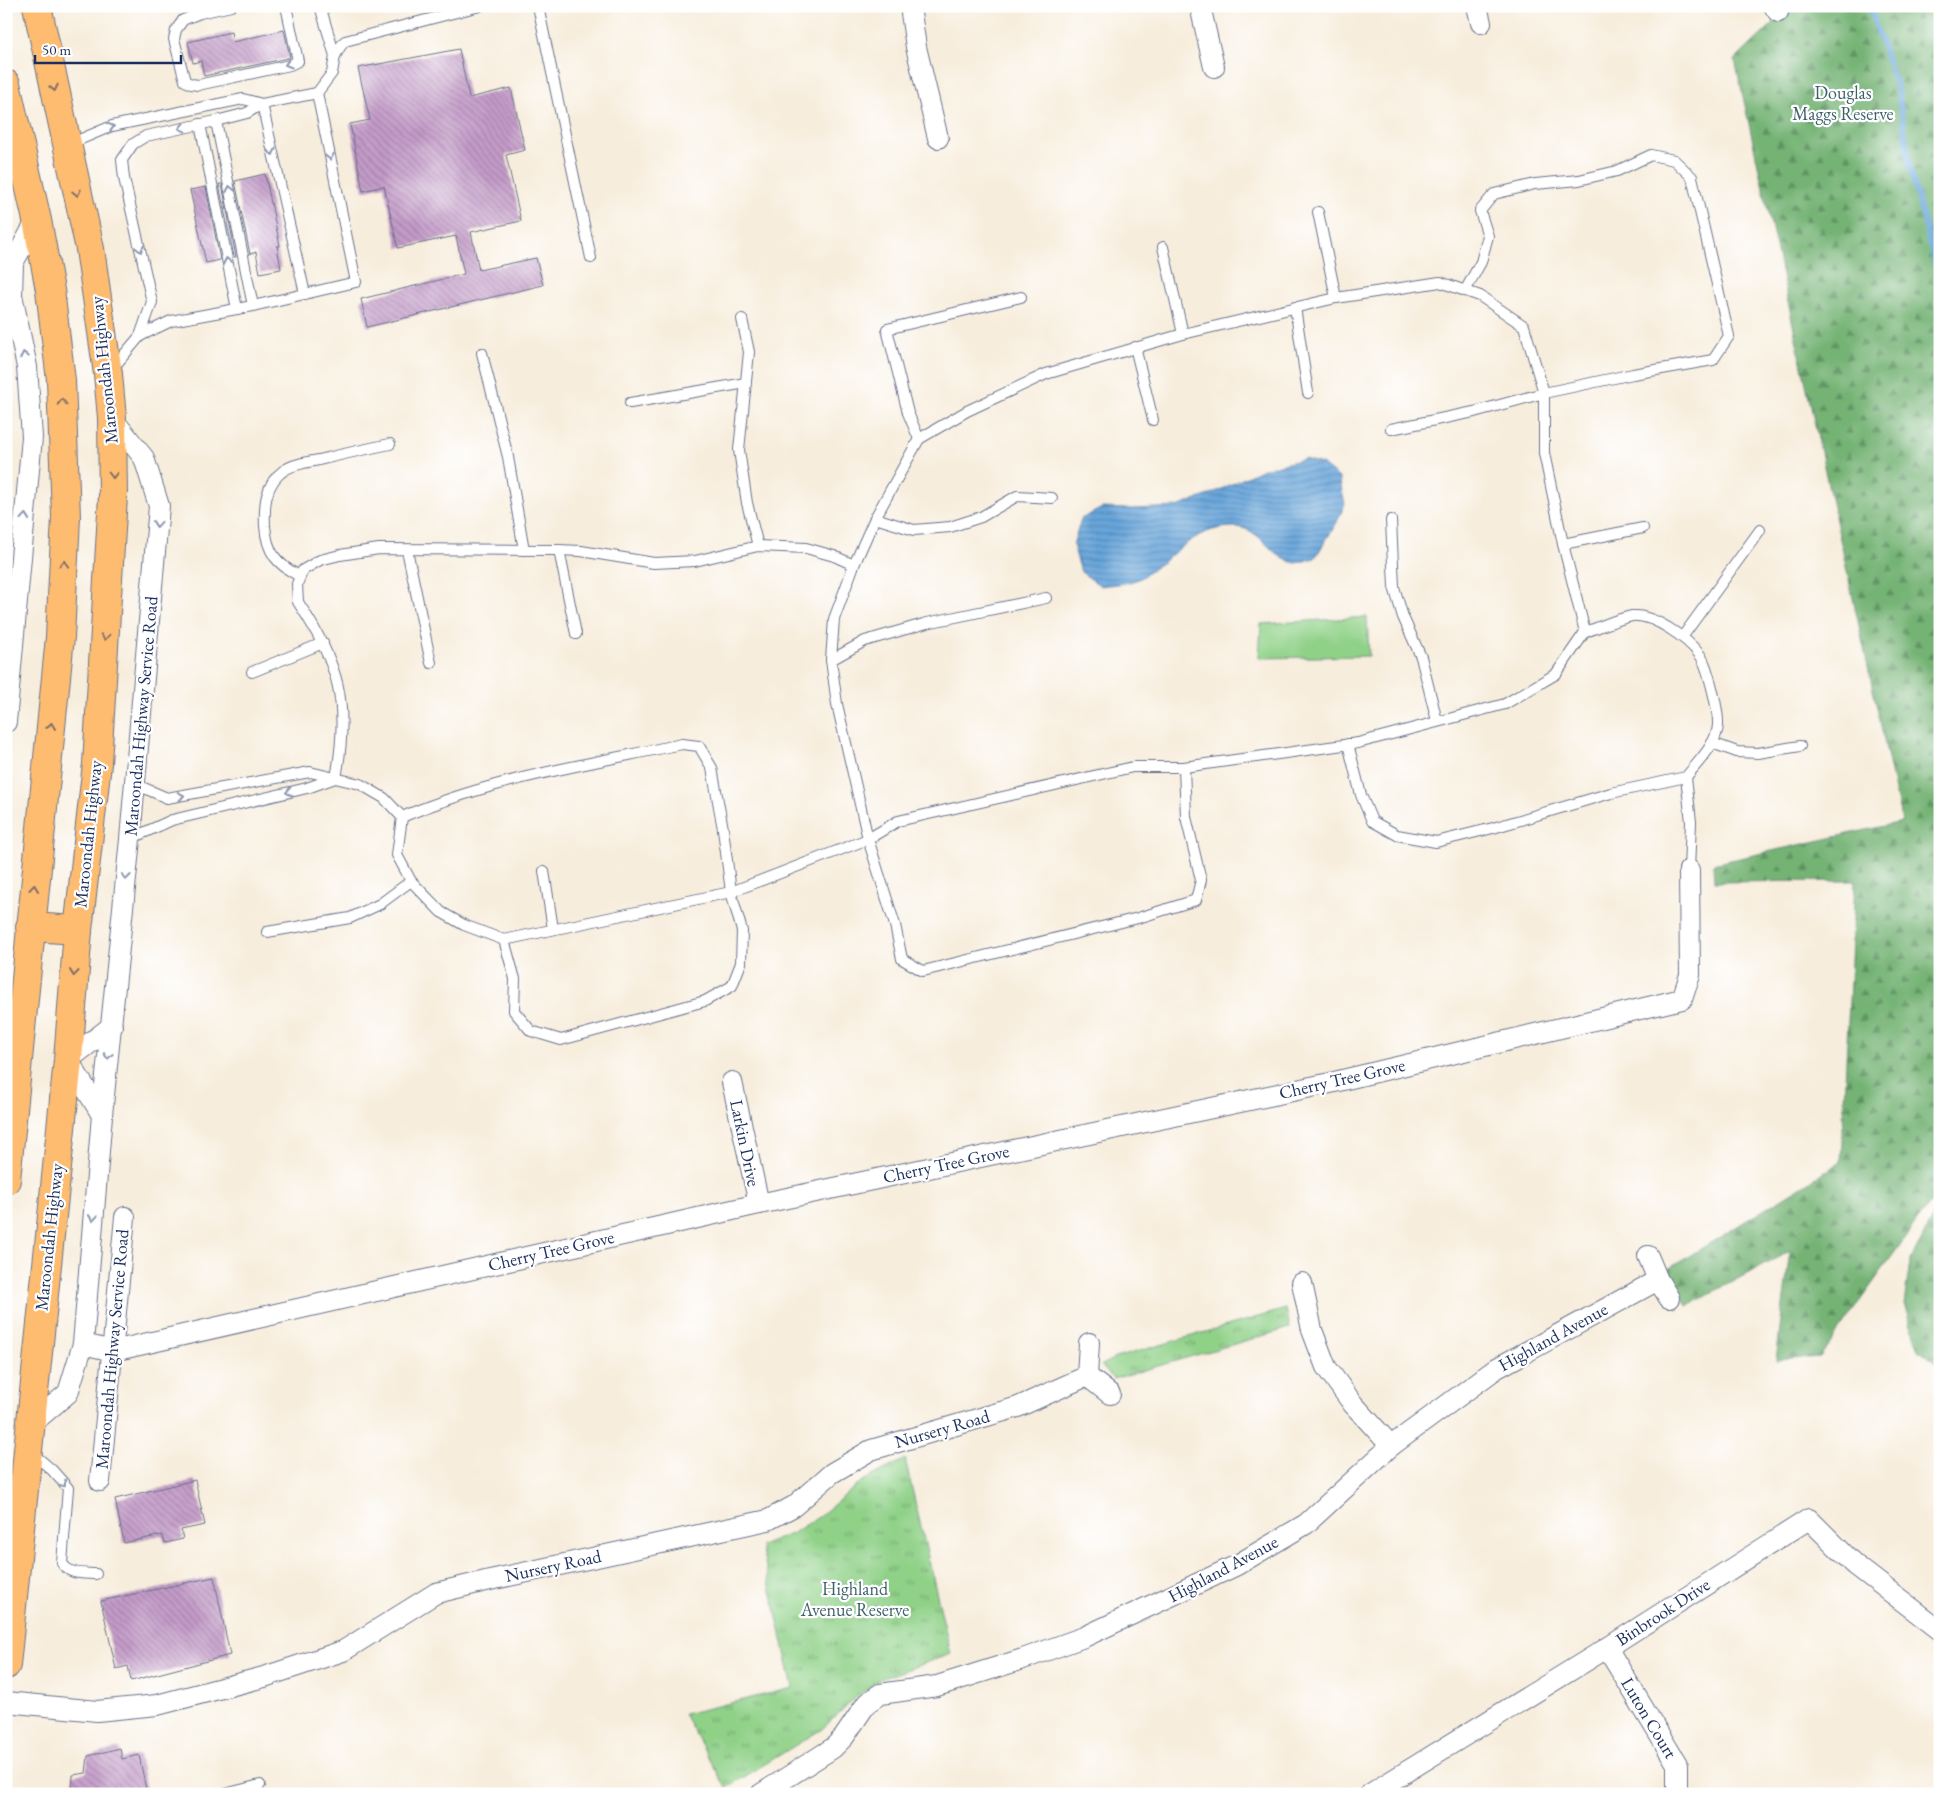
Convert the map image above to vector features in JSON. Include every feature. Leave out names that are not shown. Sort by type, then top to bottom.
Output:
[{"type":"highway","name":"Maroondah Highway","points":[[6,1665],[68,1060],[78,930],[97,764],[113,496],[112,418],[108,374],[90,249],[37,6]]},
{"type":"highway","points":[[6,84],[16,171],[38,220],[50,290],[61,380],[66,517],[60,637],[30,927],[13,1035],[6,1180]]},
{"type":"highway","points":[[16,171],[66,145]]},
{"type":"highway","points":[[30,927],[78,930]]},
{"type":"street","points":[[910,6],[916,47],[938,138]]},
{"type":"street","points":[[1200,6],[1214,66]]},
{"type":"street","points":[[6,722],[14,560],[32,437],[27,366],[12,295],[13,263],[38,220]]},
{"type":"street","name":"Maroondah Highway Service Road","points":[[29,1438],[68,1393],[82,1344],[102,1115],[130,840],[159,506],[144,458],[112,418]]},
{"type":"street","name":"Cherry Tree Grove","points":[[82,1344],[113,1351],[759,1204],[1330,1083],[1682,1000],[1690,975],[1689,870]]},
{"type":"street","points":[[102,1115],[68,1060],[112,1026]]},
{"type":"street","name":"Larkin Drive","points":[[732,1082],[759,1204]]},
{"type":"street","name":"Maroondah Highway Service Road","points":[[100,1481],[125,1217]]},
{"type":"street","points":[[1648,1256],[1658,1280],[1669,1298]]},
{"type":"street","name":"Highland Avenue","points":[[761,1794],[833,1748],[844,1737],[867,1703],[880,1694],[937,1686],[1058,1646],[1093,1633],[1237,1565],[1306,1524],[1391,1446],[1497,1368],[1658,1280]]},
{"type":"street","points":[[1302,1283],[1312,1330],[1326,1367],[1353,1404],[1391,1446]]},
{"type":"street","points":[[1089,1343],[1087,1376],[1110,1394]]},
{"type":"street","name":"Nursery Road","points":[[6,1702],[97,1711],[157,1705],[264,1677],[343,1651],[436,1593],[768,1520],[794,1506],[832,1473],[870,1450],[1018,1407],[1087,1376]]},
{"type":"street","name":"Binbrook Drive","points":[[1370,1794],[1607,1648],[1809,1519],[1854,1564],[1940,1630]]},
{"type":"street","name":"Luton Court","points":[[1607,1648],[1677,1764],[1678,1791]]},
{"type":"lane","points":[[231,6],[200,13],[183,20],[176,30],[174,39],[185,81],[198,85],[290,65],[298,61],[286,6]]},
{"type":"lane","points":[[320,6],[335,56]]},
{"type":"lane","points":[[108,374],[140,336],[152,302],[124,178],[122,160],[133,144],[146,136],[247,113],[262,104],[317,93],[332,73],[335,56],[345,41],[480,6]]},
{"type":"lane","points":[[538,6],[592,258]]},
{"type":"lane","points":[[140,336],[171,321],[253,306],[356,282],[317,93]]},
{"type":"lane","points":[[66,145],[112,126],[243,99],[262,104]]},
{"type":"lane","points":[[262,104],[304,294]]},
{"type":"lane","points":[[216,121],[253,306]]},
{"type":"lane","points":[[200,124],[236,309]]},
{"type":"lane","points":[[1391,429],[1474,412],[1544,393],[1632,374],[1713,360],[1729,336],[1692,177],[1674,160],[1651,155],[1608,174],[1579,180],[1535,184],[1494,194],[1480,211],[1488,236],[1481,262],[1465,291]]},
{"type":"lane","points":[[1318,212],[1336,298]]},
{"type":"lane","points":[[1163,247],[1183,334]]},
{"type":"lane","points":[[1184,767],[1186,817],[1201,880],[1196,900],[1138,918],[923,971],[902,959],[895,925],[868,839],[837,704],[832,660],[834,619],[854,565],[875,518],[919,439],[967,411],[1046,374],[1135,347],[1336,298],[1440,282],[1480,296],[1524,326],[1544,393],[1544,453],[1563,544],[1585,632]]},
{"type":"lane","points":[[919,439],[908,413],[887,329],[1021,296]]},
{"type":"lane","points":[[1295,307],[1308,393]]},
{"type":"lane","points":[[742,320],[749,352],[739,450],[747,503],[758,546]]},
{"type":"lane","points":[[1135,347],[1153,420]]},
{"type":"lane","points":[[482,353],[508,457],[524,550]]},
{"type":"lane","points":[[630,403],[746,384]]},
{"type":"lane","points":[[299,576],[282,566],[268,545],[265,530],[265,499],[273,482],[283,470],[301,464],[390,444]]},
{"type":"lane","points":[[875,518],[914,530],[950,527],[982,517],[1018,496],[1052,498]]},
{"type":"lane","points":[[1391,520],[1394,587],[1402,616],[1420,657],[1437,722]]},
{"type":"lane","points":[[1563,544],[1642,528]]},
{"type":"lane","points":[[1683,636],[1760,530]]},
{"type":"lane","points":[[336,778],[340,753],[342,714],[339,688],[331,660],[298,602],[296,590],[299,576],[310,565],[320,560],[379,549],[559,550],[581,551],[654,563],[694,560],[758,546],[806,548],[834,556],[854,565]]},
{"type":"lane","points":[[407,550],[431,663]]},
{"type":"lane","points":[[559,550],[576,634]]},
{"type":"lane","points":[[832,660],[865,641],[918,626],[1046,598]]},
{"type":"lane","points":[[402,817],[397,855],[411,881],[441,912],[464,925],[504,940],[553,928],[731,892],[868,839],[898,821],[1133,767],[1184,767],[1348,744],[1505,704],[1556,674],[1585,632],[1634,616],[1656,621],[1683,636],[1702,656],[1715,697],[1718,726],[1712,743],[1686,777],[1611,793],[1493,828],[1436,842],[1397,835],[1372,822],[1361,795],[1348,744]]},
{"type":"lane","points":[[252,672],[323,643]]},
{"type":"lane","points":[[1712,743],[1737,752],[1758,753],[1800,746]]},
{"type":"lane","points":[[402,817],[509,781],[682,744],[699,746],[712,768],[731,892],[742,931],[741,963],[732,986],[705,1001],[561,1040],[531,1030],[514,1011],[515,979],[504,940]]},
{"type":"lane","points":[[135,784],[167,798],[310,772],[360,784],[373,790],[384,798],[402,817]]},
{"type":"lane","points":[[1686,777],[1690,822],[1689,870]]},
{"type":"lane","points":[[130,840],[172,820],[307,788],[336,778]]},
{"type":"lane","points":[[544,871],[553,928]]},
{"type":"lane","points":[[267,932],[350,918],[380,904],[411,881]]},
{"type":"lane","points":[[29,1438],[52,1470],[68,1488],[62,1563],[66,1569],[72,1572],[96,1574]]},
{"type":"lane","points":[[225,1794],[260,1785]]},
{"type":"green space","name":"Douglas Maggs Reserve","points":[[1784,6],[1940,6],[1940,1189],[1820,1357],[1776,1360],[1790,1251],[1687,1306],[1668,1269],[1841,1162],[1855,881],[1714,882],[1713,864],[1902,822],[1735,60],[1786,11]]},
{"type":"green space","points":[[1367,617],[1369,656],[1259,658],[1261,624]]},
{"type":"green space","points":[[1940,1202],[1940,1367],[1919,1350],[1904,1304],[1910,1262]]},
{"type":"green space","points":[[1286,1309],[1290,1328],[1113,1379],[1101,1365],[1115,1358]]},
{"type":"green space","name":"Highland Avenue Reserve","points":[[905,1459],[951,1654],[880,1679],[852,1701],[822,1729],[726,1788],[684,1714],[793,1688],[761,1546],[793,1533],[820,1516],[861,1482]]},
{"type":"water","points":[[1304,459],[1322,464],[1339,478],[1345,504],[1336,524],[1315,558],[1296,563],[1287,560],[1250,531],[1231,527],[1197,536],[1142,577],[1132,581],[1101,586],[1081,572],[1073,545],[1081,519],[1102,508],[1177,507],[1209,495],[1263,469]]},
{"type":"building","points":[[284,30],[290,57],[288,58],[204,76],[201,61],[193,63],[188,42],[231,32],[233,42]]},
{"type":"building","points":[[459,49],[469,98],[511,88],[525,150],[506,155],[521,221],[471,232],[479,270],[536,258],[543,285],[367,327],[361,299],[464,274],[456,236],[398,248],[384,186],[363,191],[350,124],[370,120],[358,68]]},
{"type":"building","points":[[265,174],[280,246],[277,246],[281,269],[260,273],[256,252],[250,254],[235,181]]},
{"type":"building","points":[[219,184],[222,184],[236,257],[234,257]]},
{"type":"building","points":[[206,187],[220,260],[206,263],[190,190]]},
{"type":"building","points":[[195,1480],[205,1525],[181,1530],[183,1539],[165,1543],[162,1535],[124,1543],[115,1499]]},
{"type":"building","points":[[214,1577],[230,1655],[131,1681],[128,1666],[116,1669],[101,1601]]},
{"type":"building","points":[[120,1748],[122,1759],[139,1755],[147,1794],[72,1794],[73,1775],[86,1773],[88,1756]]},
{"type":"waterway","points":[[1869,6],[1898,91],[1911,172],[1940,283]]}]
